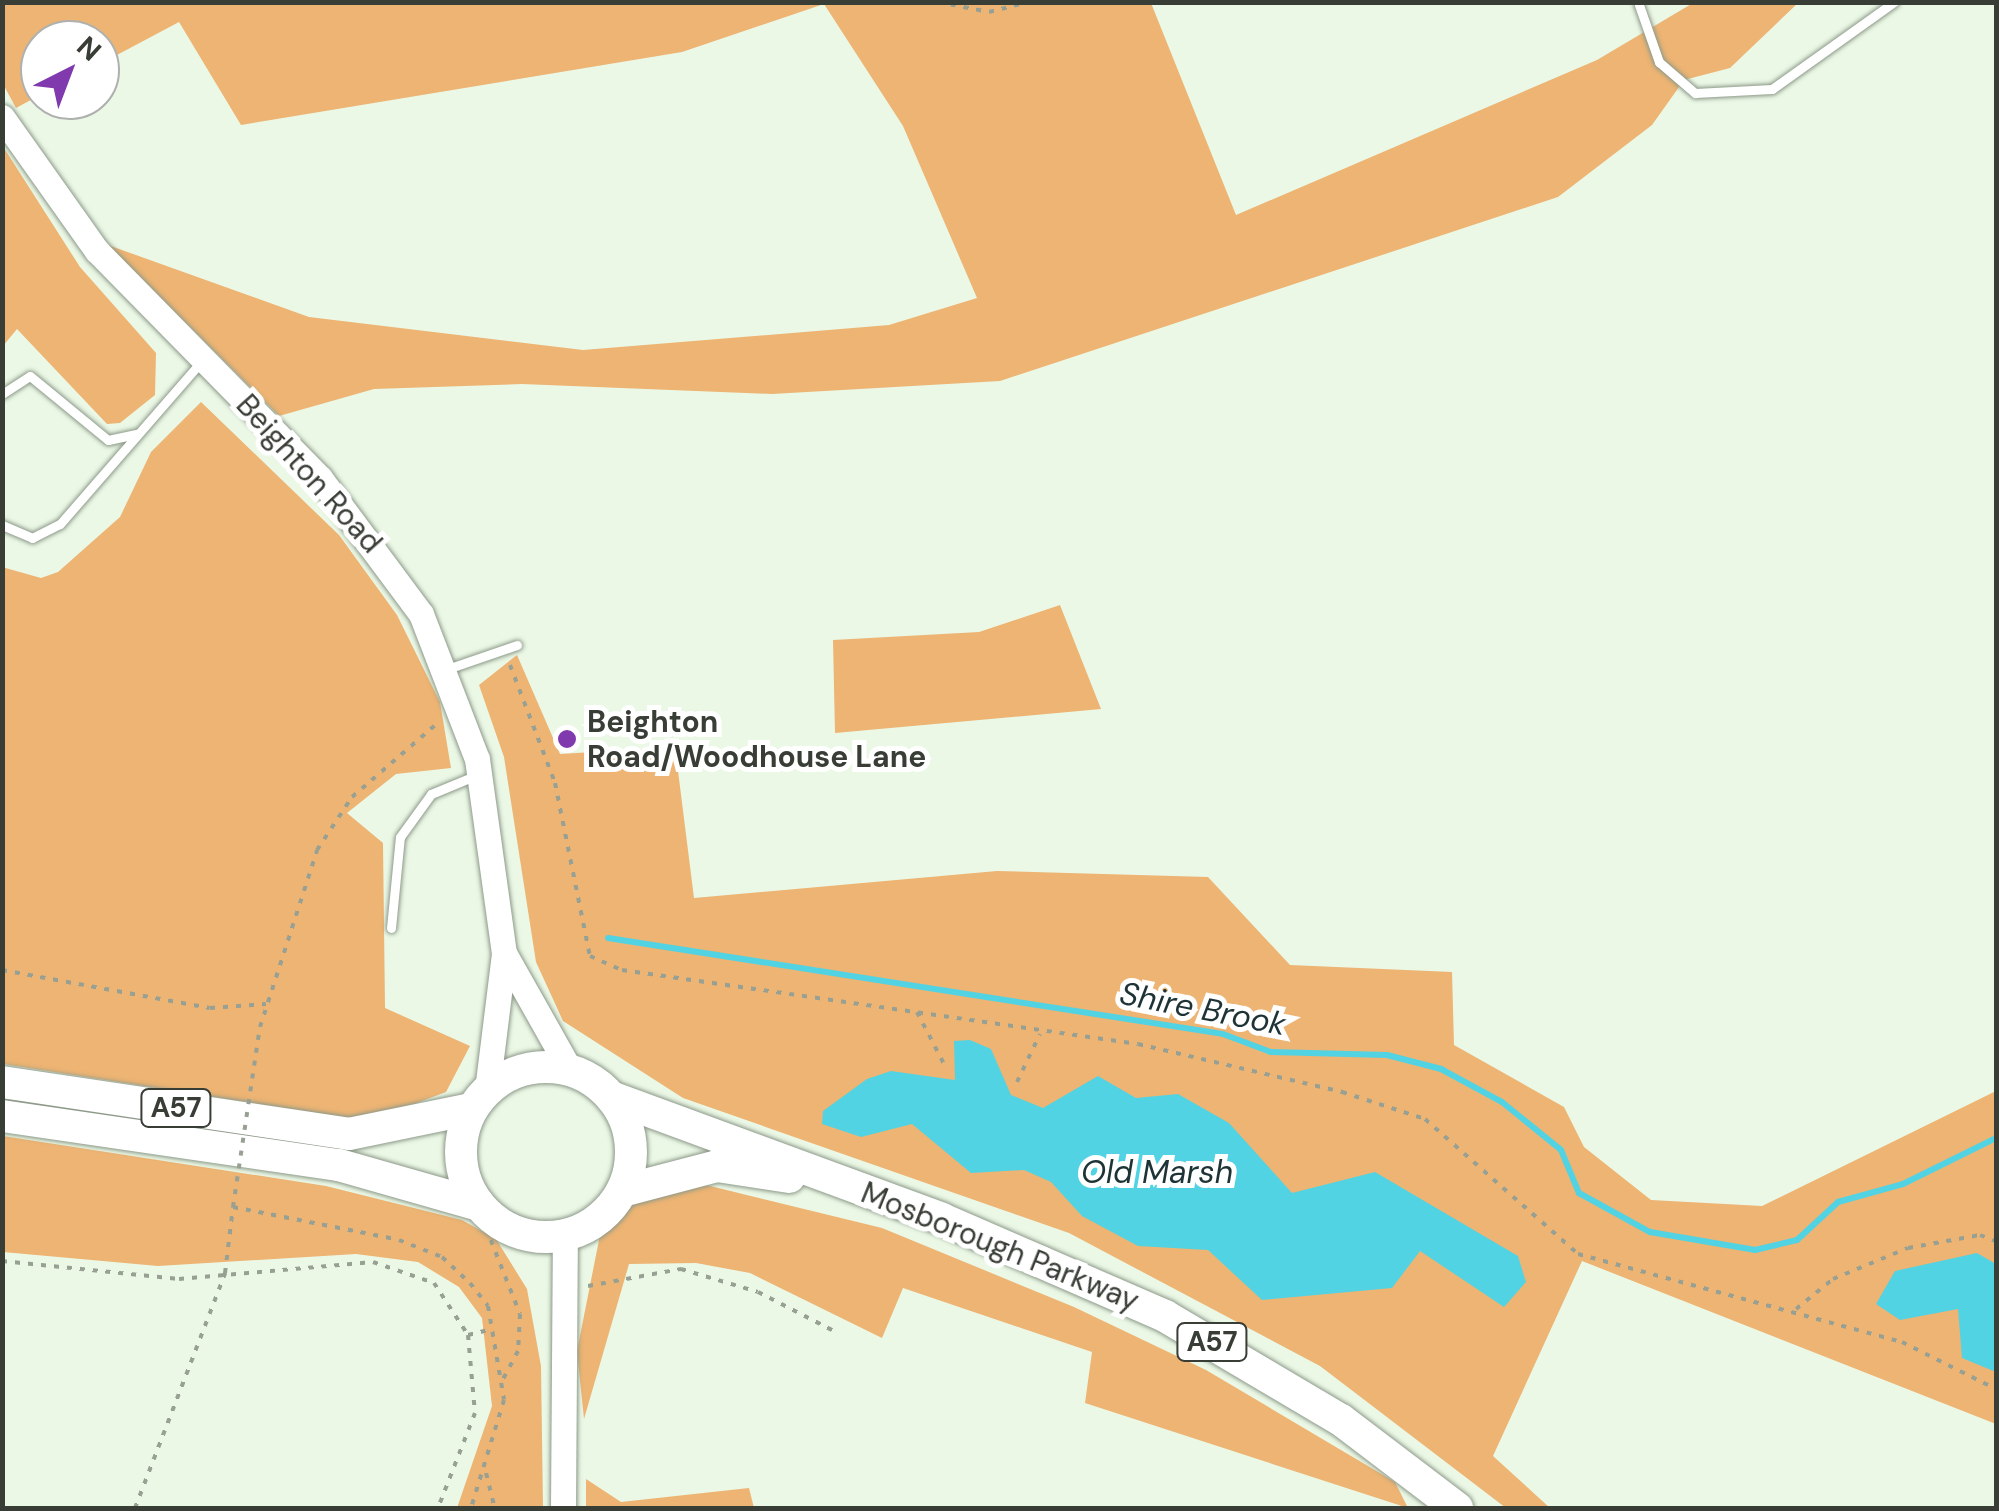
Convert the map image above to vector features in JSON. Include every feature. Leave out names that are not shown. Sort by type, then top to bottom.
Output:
[{"type":"highway","points":[[523,1070],[570,1070],[611,1096],[631,1146],[622,1191],[604,1215],[565,1236],[532,1236],[481,1207],[459,1150],[479,1100],[523,1070]]},
{"type":"highway","name":"A57","points":[[2,1082],[349,1134],[479,1100]]},
{"type":"highway","name":"Mosborough Parkway","points":[[611,1096],[842,1184],[1164,1316],[1341,1420],[1457,1508]]},
{"type":"highway","name":"A57","points":[[2,1116],[339,1165],[481,1207]]},
{"type":"highway","name":"Mosborough Parkway","points":[[622,1191],[717,1166],[842,1184]]},
{"type":"street","name":"Beighton Road","points":[[2,116],[88,240],[360,523],[447,668],[480,774],[504,953],[479,1100]]},
{"type":"street","name":"Beighton Road","points":[[504,953],[570,1070]]},
{"type":"street","points":[[563,1508],[565,1236]]},
{"type":"lane","points":[[1638,2],[1676,84],[1715,93],[1791,80],[1894,2]]},
{"type":"lane","points":[[2,526],[46,535],[203,360]]},
{"type":"lane","points":[[2,394],[30,376],[108,440],[144,430]]},
{"type":"lane","points":[[447,668],[503,646],[518,645]]},
{"type":"lane","points":[[391,928],[400,837],[431,794],[480,774]]},
{"type":"path","points":[[938,2],[990,12],[1028,2]]},
{"type":"path","points":[[503,646],[555,783],[590,956],[622,970],[1233,1063],[1425,1119],[1578,1254],[1902,1342],[1996,1390]]},
{"type":"path","points":[[134,1508],[225,1273],[260,1028],[317,850],[352,797],[461,703]]},
{"type":"path","points":[[2,970],[210,1008],[266,1004]]},
{"type":"path","points":[[917,1012],[946,1068]]},
{"type":"path","points":[[1017,1082],[1040,1034]]},
{"type":"path","points":[[234,1206],[337,1224],[442,1257],[488,1306],[501,1382],[500,1432],[471,1508]]},
{"type":"path","points":[[481,1207],[520,1314],[518,1351],[501,1382]]},
{"type":"path","points":[[1795,1310],[1884,1256],[1980,1235],[1996,1241]]},
{"type":"path","points":[[2,1261],[179,1279],[328,1261],[408,1269],[434,1283],[468,1335],[475,1413],[438,1508]]},
{"type":"path","points":[[564,1291],[680,1269],[758,1292],[834,1331]]},
{"type":"path","points":[[468,1335],[492,1329]]},
{"type":"path","points":[[486,1473],[494,1508]]},
{"type":"shaded area","points":[[2,3],[1151,3],[1236,215],[1597,60],[1693,3],[1798,3],[1730,68],[1684,80],[1652,125],[1558,197],[1000,381],[772,394],[522,384],[374,389],[279,416],[108,245],[309,317],[583,350],[889,325],[977,298],[903,126],[824,4],[682,52],[241,125],[179,22],[120,53],[120,20],[20,20],[20,106],[16,108],[3,84]]},
{"type":"shaded area","points":[[2,145],[80,267],[156,353],[155,395],[120,423],[107,424],[17,329],[3,346]]},
{"type":"shaded area","points":[[201,402],[339,535],[397,615],[440,702],[451,768],[396,774],[347,813],[383,843],[385,1008],[470,1046],[446,1092],[414,1104],[355,1119],[3,1064],[2,567],[41,578],[58,572],[120,517],[151,452]]},
{"type":"shaded area","points":[[1060,605],[1101,709],[835,733],[833,640],[979,632]]},
{"type":"shaded area","points":[[517,655],[560,754],[675,747],[694,898],[997,871],[1208,877],[1290,965],[1452,972],[1454,1045],[1564,1107],[1584,1147],[1651,1200],[1762,1206],[1996,1091],[1996,1424],[1582,1261],[1493,1456],[1550,1508],[1506,1508],[1320,1366],[1069,1233],[683,1098],[563,1021],[536,962],[504,757],[479,685]]},
{"type":"shaded area","points":[[3,1136],[326,1186],[462,1220],[496,1239],[527,1289],[541,1366],[543,1508],[457,1508],[492,1406],[482,1318],[459,1287],[418,1262],[356,1254],[158,1266],[3,1252]]},
{"type":"shaded area","points":[[694,1182],[882,1228],[1074,1307],[1206,1370],[1395,1482],[1408,1508],[1085,1403],[1092,1352],[903,1288],[882,1338],[750,1273],[696,1263],[629,1264],[584,1419],[577,1351],[600,1235],[626,1203]]},
{"type":"shaded area","points":[[586,1479],[621,1502],[749,1488],[754,1508],[586,1508]]},
{"type":"water","name":"Old Marsh","points":[[970,1040],[991,1049],[1011,1095],[1043,1108],[1098,1076],[1136,1098],[1178,1094],[1229,1123],[1292,1193],[1375,1172],[1518,1256],[1526,1282],[1504,1307],[1420,1251],[1392,1288],[1262,1300],[1208,1250],[1138,1246],[1082,1216],[1051,1182],[1024,1170],[971,1173],[912,1124],[861,1137],[822,1124],[823,1111],[867,1079],[891,1071],[955,1080],[954,1041]]},
{"type":"water","points":[[1977,1253],[1996,1264],[1996,1372],[1962,1358],[1958,1309],[1900,1320],[1876,1304],[1895,1271]]},
{"type":"waterway","name":"Shire Brook","points":[[608,938],[1223,1034],[1271,1052],[1387,1055],[1441,1069],[1502,1102],[1561,1150],[1579,1193],[1650,1232],[1755,1250],[1797,1240],[1838,1202],[1903,1184],[1996,1138]]},
{"type":"place","name":"Beighton Road/Woodhouse Lane","points":[[567,739]]}]
